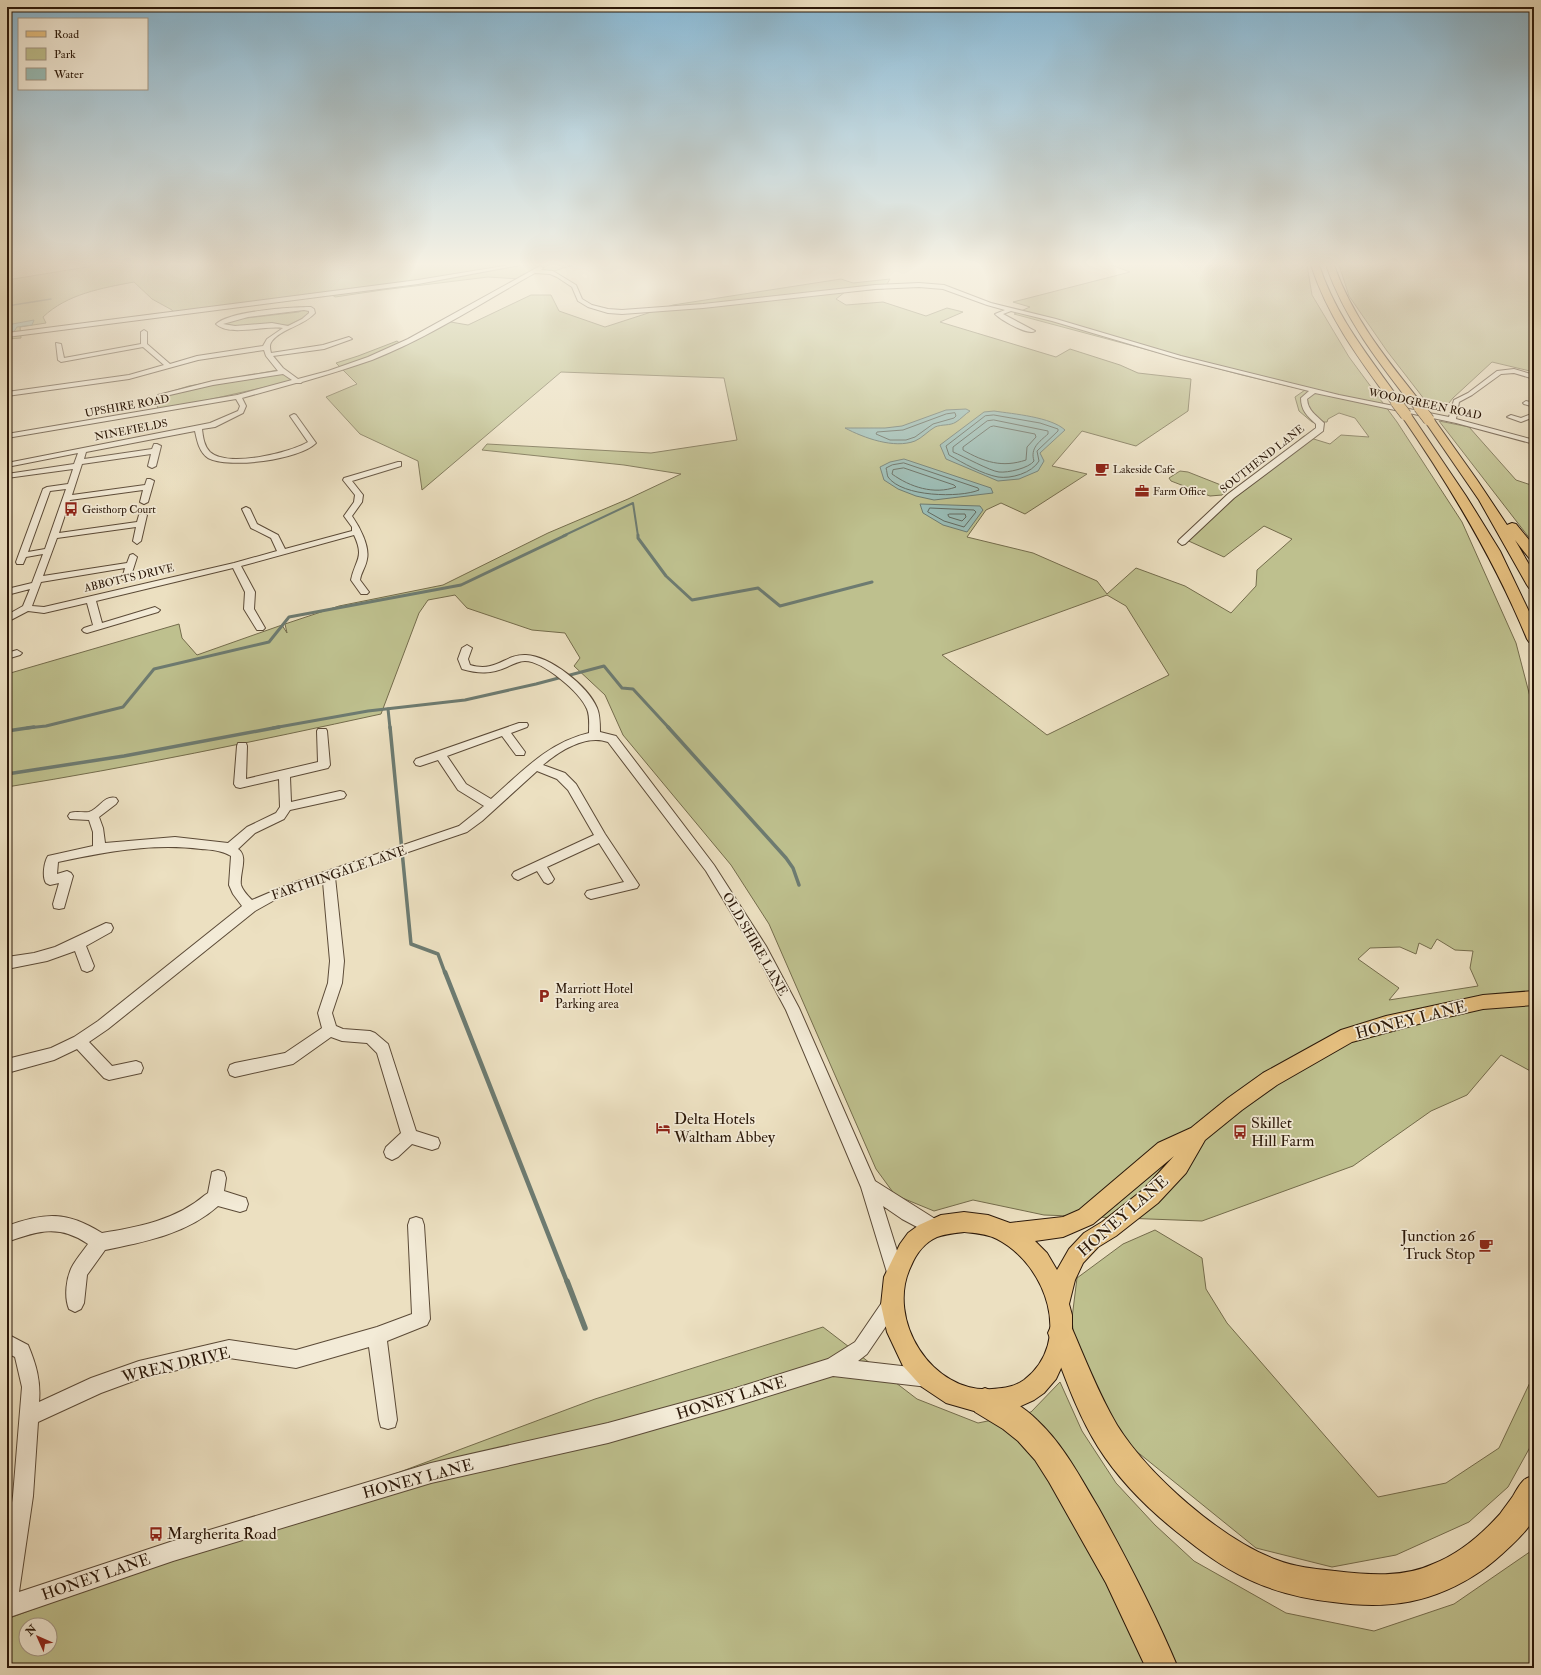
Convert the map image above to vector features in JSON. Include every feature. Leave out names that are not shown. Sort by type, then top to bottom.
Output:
[{"type":"highway","points":[[1355,343],[1453,483],[1480,526],[1508,580],[1534,639]]},
{"type":"highway","points":[[1373,343],[1484,497],[1534,585]]},
{"type":"highway","points":[[1484,497],[1511,526],[1534,555]]},
{"type":"highway","points":[[1061,1333],[1088,1401],[1112,1444],[1130,1467],[1184,1519],[1220,1545],[1248,1563],[1296,1582],[1373,1590],[1398,1589],[1421,1585],[1444,1576],[1474,1559],[1514,1520],[1534,1490]]},
{"type":"highway","points":[[985,1402],[1026,1429],[1056,1465],[1114,1565],[1162,1668]]},
{"type":"main road","name":"HONEY LANE","points":[[1009,1234],[1063,1227],[1086,1217],[1165,1150],[1198,1134],[1235,1104],[1270,1080],[1316,1052],[1347,1036],[1426,1014],[1483,1002],[1534,998]]},
{"type":"main road","name":"HONEY LANE","points":[[1059,1303],[1065,1278],[1076,1256],[1091,1240],[1109,1229],[1151,1196],[1180,1166],[1198,1134]]},
{"type":"main road","points":[[964,1222],[982,1224],[1009,1234],[1034,1255],[1045,1270],[1059,1303],[1061,1333],[1053,1362],[1044,1377],[1032,1388],[1010,1399],[985,1402],[960,1397],[944,1389],[928,1378],[915,1365],[904,1348],[896,1328],[891,1304],[895,1273],[901,1259],[912,1243],[922,1234],[934,1228],[944,1224],[964,1222]]},
{"type":"street","points":[[267,343],[265,348],[268,355],[284,372],[298,382]]},
{"type":"street","points":[[268,355],[324,347],[336,343]]},
{"type":"street","name":"UPSHIRE ROAD","points":[[7,436],[251,394],[298,382],[381,354],[403,343]]},
{"type":"street","name":"WOODGREEN ROAD","points":[[1132,343],[1179,357],[1314,391],[1452,421],[1534,442]]},
{"type":"street","points":[[58,344],[61,360],[144,345],[168,365]]},
{"type":"street","points":[[7,394],[142,374],[168,365],[214,355],[265,348]]},
{"type":"street","points":[[1452,421],[1456,401],[1470,394],[1495,374],[1505,371],[1514,371],[1534,377]]},
{"type":"street","name":"UPSHIRE ROAD","points":[[161,396],[213,383],[284,372]]},
{"type":"street","name":"UPSHIRE ROAD","points":[[251,394],[274,374]]},
{"type":"street","name":"SOUTHEND LANE","points":[[1182,542],[1231,496],[1320,428],[1320,424],[1307,412],[1304,404],[1304,398],[1314,391]]},
{"type":"street","name":"NINEFIELDS","points":[[7,465],[198,429],[219,423],[241,412],[243,406],[238,397]]},
{"type":"street","points":[[1526,403],[1534,404]]},
{"type":"street","points":[[1521,420],[1534,415]]},
{"type":"street","points":[[198,429],[202,447],[211,456],[233,461],[259,459],[302,449],[312,443],[294,416]]},
{"type":"street","points":[[1512,417],[1533,425]]},
{"type":"street","points":[[7,476],[156,449],[152,466]]},
{"type":"street","points":[[7,619],[27,608],[54,536],[83,450]]},
{"type":"street","points":[[364,592],[355,580],[363,559],[360,538],[356,532],[356,527],[348,516],[349,512],[360,498],[359,494],[347,480],[398,464]]},
{"type":"street","points":[[67,498],[149,484],[144,502]]},
{"type":"street","points":[[48,551],[21,558],[47,490],[71,486]]},
{"type":"street","points":[[246,509],[254,526],[272,534],[282,552]]},
{"type":"street","points":[[137,541],[143,515]]},
{"type":"street","points":[[54,536],[141,524]]},
{"type":"street","name":"ABBOTTS DRIVE","points":[[27,608],[44,610],[236,565],[356,532]]},
{"type":"street","points":[[7,592],[37,582],[132,561],[126,579]]},
{"type":"street","points":[[236,565],[250,592],[249,609],[260,628]]},
{"type":"street","points":[[91,599],[98,627]]},
{"type":"street","points":[[87,630],[155,610]]},
{"type":"street","points":[[466,648],[462,660],[466,667],[478,671],[495,669],[510,661],[526,658],[540,662],[563,677],[581,693],[592,707],[594,718],[594,736]]},
{"type":"street","points":[[420,762],[523,725]]},
{"type":"street","points":[[242,746],[240,784],[324,765],[322,731]]},
{"type":"street","points":[[505,732],[520,752]]},
{"type":"street","name":"FARTHINGALE LANE","points":[[7,1066],[54,1054],[103,1025],[231,920],[250,907],[276,894],[463,829],[492,806],[534,766],[549,754],[562,747],[594,736]]},
{"type":"street","name":"OLD SHIRE LANE","points":[[594,736],[603,736],[612,739],[710,868],[761,950],[792,1008],[869,1187],[895,1273]]},
{"type":"street","points":[[440,755],[462,787],[492,806]]},
{"type":"street","points":[[534,766],[561,776],[572,787],[601,837],[633,885],[591,894]]},
{"type":"street","points":[[230,849],[251,830],[280,816],[286,807],[284,774]]},
{"type":"street","points":[[286,807],[340,795]]},
{"type":"street","points":[[74,816],[92,816],[112,802]]},
{"type":"street","points":[[92,816],[97,823],[100,833],[99,849]]},
{"type":"street","points":[[518,875],[601,837]]},
{"type":"street","points":[[59,904],[67,876],[50,880],[52,859],[99,849],[175,841],[230,849],[236,853],[238,857],[234,880],[235,887],[250,907]]},
{"type":"street","points":[[540,865],[548,879]]},
{"type":"street","points":[[329,875],[337,961],[335,983],[325,1013],[330,1030]]},
{"type":"street","points":[[7,963],[43,957],[79,945],[106,928]]},
{"type":"street","points":[[79,945],[87,966]]},
{"type":"street","points":[[235,1070],[288,1059],[304,1050],[330,1030]]},
{"type":"street","points":[[330,1030],[342,1035],[370,1037],[383,1049],[410,1136]]},
{"type":"street","points":[[78,1041],[108,1074],[136,1068]]},
{"type":"street","points":[[410,1136],[432,1144]]},
{"type":"street","points":[[392,1152],[410,1136]]},
{"type":"street","points":[[7,1234],[36,1224],[65,1224],[76,1228],[100,1242],[128,1237],[183,1220],[198,1211],[215,1197],[218,1178]]},
{"type":"street","points":[[869,1187],[934,1228]]},
{"type":"street","points":[[215,1197],[240,1204]]},
{"type":"street","name":"WREN DRIVE","points":[[28,1417],[98,1385],[146,1368],[229,1349],[296,1360],[377,1336],[421,1319],[416,1225]]},
{"type":"street","points":[[75,1303],[76,1283],[79,1271],[100,1242]]},
{"type":"street","name":"HONEY LANE","points":[[7,1606],[173,1551],[431,1473],[608,1433],[733,1398],[833,1367],[861,1348],[891,1304]]},
{"type":"street","points":[[377,1336],[388,1420]]},
{"type":"street","points":[[7,1343],[22,1351],[27,1364],[31,1387],[23,1496],[7,1606]]},
{"type":"street","name":"HONEY LANE","points":[[833,1367],[928,1378]]},
{"type":"green space","points":[[391,343],[1010,343],[1056,357],[1070,349],[1120,365],[1138,373],[1191,379],[1188,411],[1136,446],[1082,431],[1052,466],[1087,474],[1025,514],[1001,503],[986,510],[967,537],[1033,553],[1097,581],[1107,594],[1136,568],[1185,586],[1231,613],[1256,586],[1257,570],[1292,539],[1264,526],[1224,557],[1182,538],[1304,436],[1330,444],[1341,435],[1369,437],[1355,418],[1339,413],[1328,419],[1327,422],[1312,422],[1299,411],[1295,397],[1305,390],[1123,343],[1341,343],[1349,357],[1397,422],[1462,522],[1516,643],[1534,712],[1534,1073],[1501,1055],[1467,1095],[1431,1111],[1353,1166],[1202,1221],[1044,1215],[973,1200],[934,1211],[895,1195],[876,1169],[769,924],[731,865],[623,735],[605,695],[574,666],[580,658],[565,633],[532,630],[467,608],[455,595],[428,600],[419,613],[381,714],[194,753],[7,787],[7,674],[179,624],[182,638],[197,655],[282,625],[287,633],[285,624],[339,606],[443,585],[548,533],[628,499],[681,474],[624,465],[482,450],[487,444],[651,453],[737,440],[724,378],[561,372],[422,490],[418,461],[360,434],[326,397],[357,384],[336,363]],"holes":[[[1107,595],[1126,606],[1169,675],[1047,735],[942,655]],[[1437,939],[1455,950],[1473,951],[1470,968],[1478,986],[1389,1000],[1399,988],[1358,959],[1370,948],[1400,947],[1416,954],[1419,943],[1431,949]]]},
{"type":"green space","points":[[1382,343],[1534,343],[1534,372],[1492,362],[1453,398],[1444,409],[1431,408]]},
{"type":"green space","points":[[278,370],[297,380],[158,411],[156,396],[189,386]]},
{"type":"green space","points":[[1439,421],[1469,427],[1516,480],[1534,486],[1534,544]]},
{"type":"green space","points":[[1180,471],[1188,472],[1226,487],[1228,490],[1222,495],[1210,496],[1171,481],[1169,478]]},
{"type":"green space","points":[[1155,1230],[1202,1258],[1206,1289],[1227,1323],[1378,1497],[1446,1483],[1499,1448],[1534,1374],[1534,1440],[1508,1487],[1469,1522],[1396,1555],[1332,1567],[1256,1548],[1125,1442],[1075,1355],[1072,1318],[1077,1278],[1123,1244]]},
{"type":"green space","points":[[823,1327],[917,1399],[978,1423],[1031,1412],[1060,1382],[1082,1431],[1116,1483],[1155,1525],[1194,1561],[1286,1613],[1374,1631],[1454,1604],[1534,1549],[1534,1668],[7,1668],[7,1619],[595,1399]]},
{"type":"water","points":[[966,409],[970,411],[956,422],[935,427],[918,440],[907,443],[898,444],[870,439],[845,428],[885,428],[902,426],[946,410]]},
{"type":"water","points":[[994,411],[1042,419],[1065,430],[1040,453],[1044,461],[1038,471],[1019,479],[998,481],[946,459],[940,445],[984,412]]},
{"type":"water","points":[[904,459],[991,488],[993,493],[934,500],[916,496],[898,489],[884,480],[880,467],[890,462]]},
{"type":"water","points":[[920,504],[980,506],[983,510],[967,532],[943,525],[923,513]]},
{"type":"waterway","points":[[563,536],[633,503],[638,536]]},
{"type":"waterway","points":[[28,728],[46,726],[123,707],[154,669],[269,642],[289,617],[461,585],[566,535]]},
{"type":"waterway","points":[[638,536],[666,576],[692,600],[758,588],[780,606],[872,582]]},
{"type":"waterway","points":[[273,728],[368,711],[465,700],[536,684],[604,666],[622,688],[633,689],[669,728]]},
{"type":"waterway","points":[[388,709],[390,728]]},
{"type":"waterway","points":[[28,728],[34,727]]},
{"type":"waterway","points":[[7,774],[124,756],[279,727]]},
{"type":"waterway","points":[[390,727],[411,944],[438,954],[445,973]]},
{"type":"waterway","points":[[668,727],[786,858],[793,868],[799,885]]},
{"type":"waterway","points":[[7,731],[28,728]]},
{"type":"waterway","points":[[445,972],[567,1282]]},
{"type":"waterway","points":[[567,1281],[585,1328]]},
{"type":"place","name":"Lakeside Cafe","points":[[1102,469]]},
{"type":"place","name":"Farm Office","points":[[1142,491]]},
{"type":"place","name":"Geisthorp Court","points":[[71,509]]},
{"type":"place","name":"Marriott Hotel Parking area","points":[[544,996]]},
{"type":"place","name":"Delta Hotels Waltham Abbey","points":[[663,1128]]},
{"type":"place","name":"Skillet Hill Farm","points":[[1240,1132]]},
{"type":"place","name":"Junction 26 Truck Stop","points":[[1486,1245]]},
{"type":"place","name":"Margherita Road","points":[[156,1534]]}]
